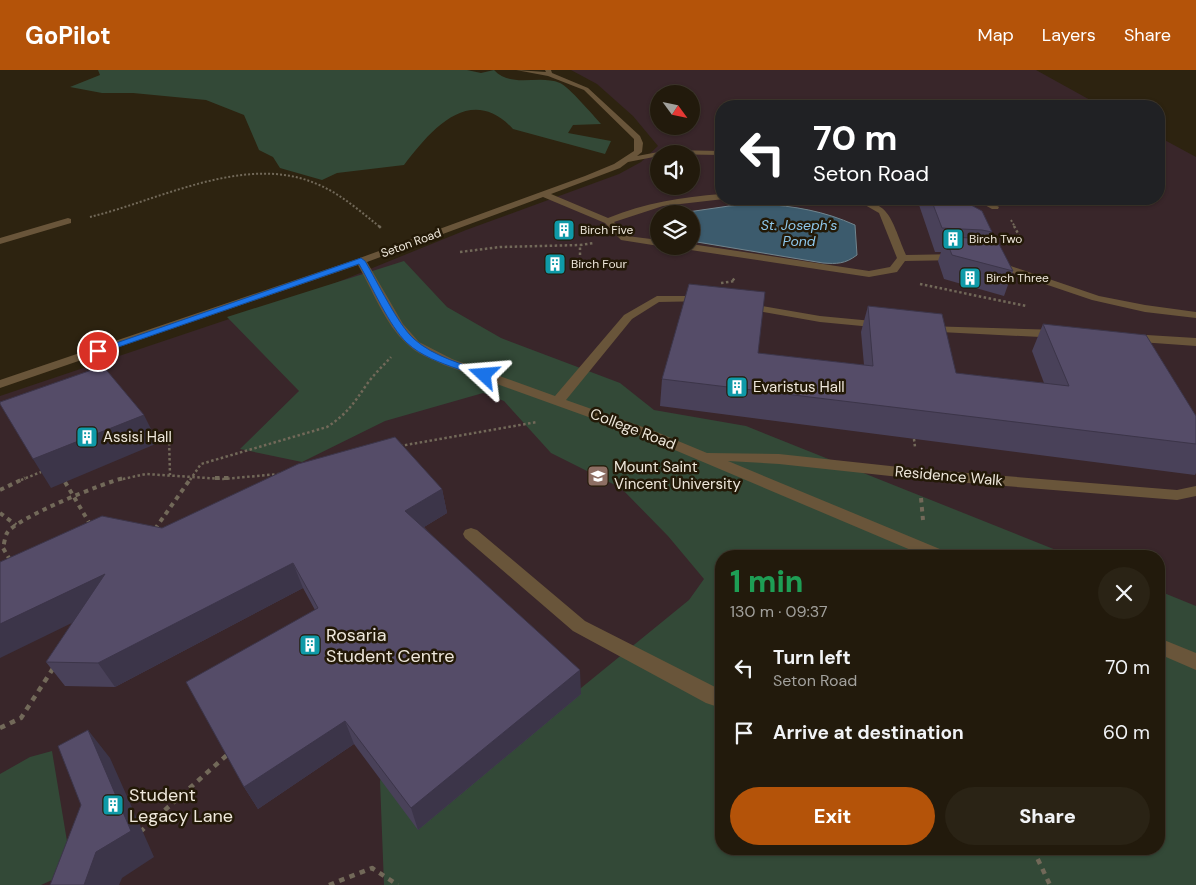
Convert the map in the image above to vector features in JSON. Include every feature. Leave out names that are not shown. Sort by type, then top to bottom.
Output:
[{"type":"street","points":[[519,70],[548,72],[586,89],[624,124],[636,138],[650,147]]},
{"type":"street","points":[[627,160],[646,146]]},
{"type":"street","points":[[700,153],[715,153]]},
{"type":"street","name":"Seton Road","points":[[0,384],[361,261],[543,194],[627,160],[650,156]]},
{"type":"street","points":[[543,194],[608,221],[624,238],[650,242]]},
{"type":"street","points":[[608,221],[639,208],[715,198]]},
{"type":"street","points":[[871,205],[883,212],[902,258]]},
{"type":"street","points":[[991,205],[995,207]]},
{"type":"street","points":[[0,241],[68,221]]},
{"type":"street","points":[[700,248],[869,274],[893,270],[902,258]]},
{"type":"street","points":[[902,258],[949,256],[978,259],[1011,266],[1083,294],[1158,311],[1196,315]]},
{"type":"street","name":"College Road","points":[[361,261],[399,325],[410,340],[423,350],[448,362],[558,401],[702,456],[927,550]]},
{"type":"street","points":[[558,401],[628,317],[657,298],[712,301]]},
{"type":"street","points":[[731,304],[820,319],[903,327],[1075,335]]},
{"type":"street","points":[[1122,338],[1196,342]]},
{"type":"street","name":"Residence Walk","points":[[702,456],[778,459],[918,474],[1177,495],[1196,491]]},
{"type":"street","points":[[471,534],[579,626],[715,697]]},
{"type":"street","points":[[1165,649],[1196,662]]},
{"type":"path","points":[[68,221],[113,212],[202,183],[236,176],[269,174],[316,184],[355,207],[402,246]]},
{"type":"path","points":[[452,254],[500,247],[580,245]]},
{"type":"path","points":[[893,270],[916,283],[1031,307]]},
{"type":"path","points":[[153,531],[202,464],[327,427],[342,417],[353,406],[380,367],[394,355]]},
{"type":"path","points":[[400,446],[541,422]]},
{"type":"path","points":[[169,438],[170,475]]},
{"type":"path","points":[[0,490],[3,487],[41,472]]},
{"type":"path","points":[[17,562],[9,560],[3,548],[7,533],[16,525],[38,513],[117,480],[146,474],[190,478],[258,477],[286,473]]},
{"type":"path","points":[[65,482],[94,531]]},
{"type":"path","points":[[0,513],[16,525]]},
{"type":"path","points":[[0,728],[21,718],[56,664]]},
{"type":"path","points":[[133,838],[227,755]]},
{"type":"path","points":[[1036,855],[1050,885]]},
{"type":"path","points":[[329,885],[372,868],[398,885]]},
{"type":"shaded area","name":"Mount Saint Vincent University","points":[[571,70],[1036,70],[1090,100],[715,100],[715,205],[1165,205],[1165,140],[1196,157],[1196,885],[0,885],[0,396],[333,284],[466,230],[619,174],[641,162],[650,154],[650,195],[700,195],[700,145],[657,145],[633,116],[597,84]]},
{"type":"green space","points":[[98,70],[467,70],[481,73],[494,70],[501,76],[509,79],[543,80],[560,83],[575,95],[601,124],[573,125],[568,133],[611,141],[605,154],[513,129],[497,116],[482,110],[467,111],[452,117],[439,126],[426,138],[404,165],[337,173],[322,180],[280,168],[273,157],[259,150],[244,115],[206,100],[133,93],[102,93],[70,87],[100,75]]},
{"type":"green space","points":[[404,261],[447,307],[501,338],[620,383],[654,410],[746,426],[1056,550],[715,550],[715,855],[1165,855],[1165,593],[1196,606],[1196,885],[384,885],[380,781],[419,693],[543,719],[689,600],[704,579],[668,536],[621,488],[551,453],[504,401],[483,393],[385,421],[302,462],[240,449],[299,391],[227,317]]},
{"type":"green space","points":[[52,751],[72,871],[41,885],[0,885],[0,774],[30,757]]},
{"type":"water","name":"St. Joseph’s Pond","points":[[773,205],[809,210],[832,216],[855,225],[857,255],[841,263],[823,263],[700,242],[700,210],[729,206]]},
{"type":"building","points":[[933,205],[971,205],[982,211],[992,232],[982,230],[942,228]]},
{"type":"building","points":[[945,237],[973,238],[998,242],[1013,271],[952,255]]},
{"type":"building","points":[[689,284],[765,292],[758,353],[873,366],[868,306],[942,314],[956,373],[1069,386],[1043,324],[1146,335],[1196,416],[1196,444],[662,379]]},
{"type":"building","points":[[103,366],[144,415],[33,459],[0,402]]},
{"type":"building","name":"Rosaria Student Centre","points":[[395,437],[442,489],[405,511],[580,670],[411,808],[345,721],[244,787],[186,682],[318,608],[293,563],[98,663],[46,662],[105,574],[0,624],[0,562],[102,516],[162,528],[298,464]]},
{"type":"building","points":[[88,730],[131,831],[96,852],[84,885],[50,885],[81,805],[58,746]]},
{"type":"place","name":"Birch Five","points":[[564,230]]},
{"type":"place","name":"Birch Two","points":[[953,239]]},
{"type":"place","name":"Birch Four","points":[[555,264]]},
{"type":"place","name":"Birch Three","points":[[970,278]]},
{"type":"place","name":"Evaristus Hall","points":[[737,387]]},
{"type":"place","name":"Assisi Hall","points":[[87,437]]},
{"type":"place","name":"Mount Saint Vincent University","points":[[598,476]]},
{"type":"place","name":"Rosaria Student Centre","points":[[310,645]]},
{"type":"place","name":"Student Legacy Lane","points":[[113,805]]},
{"type":"route","points":[[98,351],[361,261],[410,340],[423,350],[448,362],[484,375]]}]
